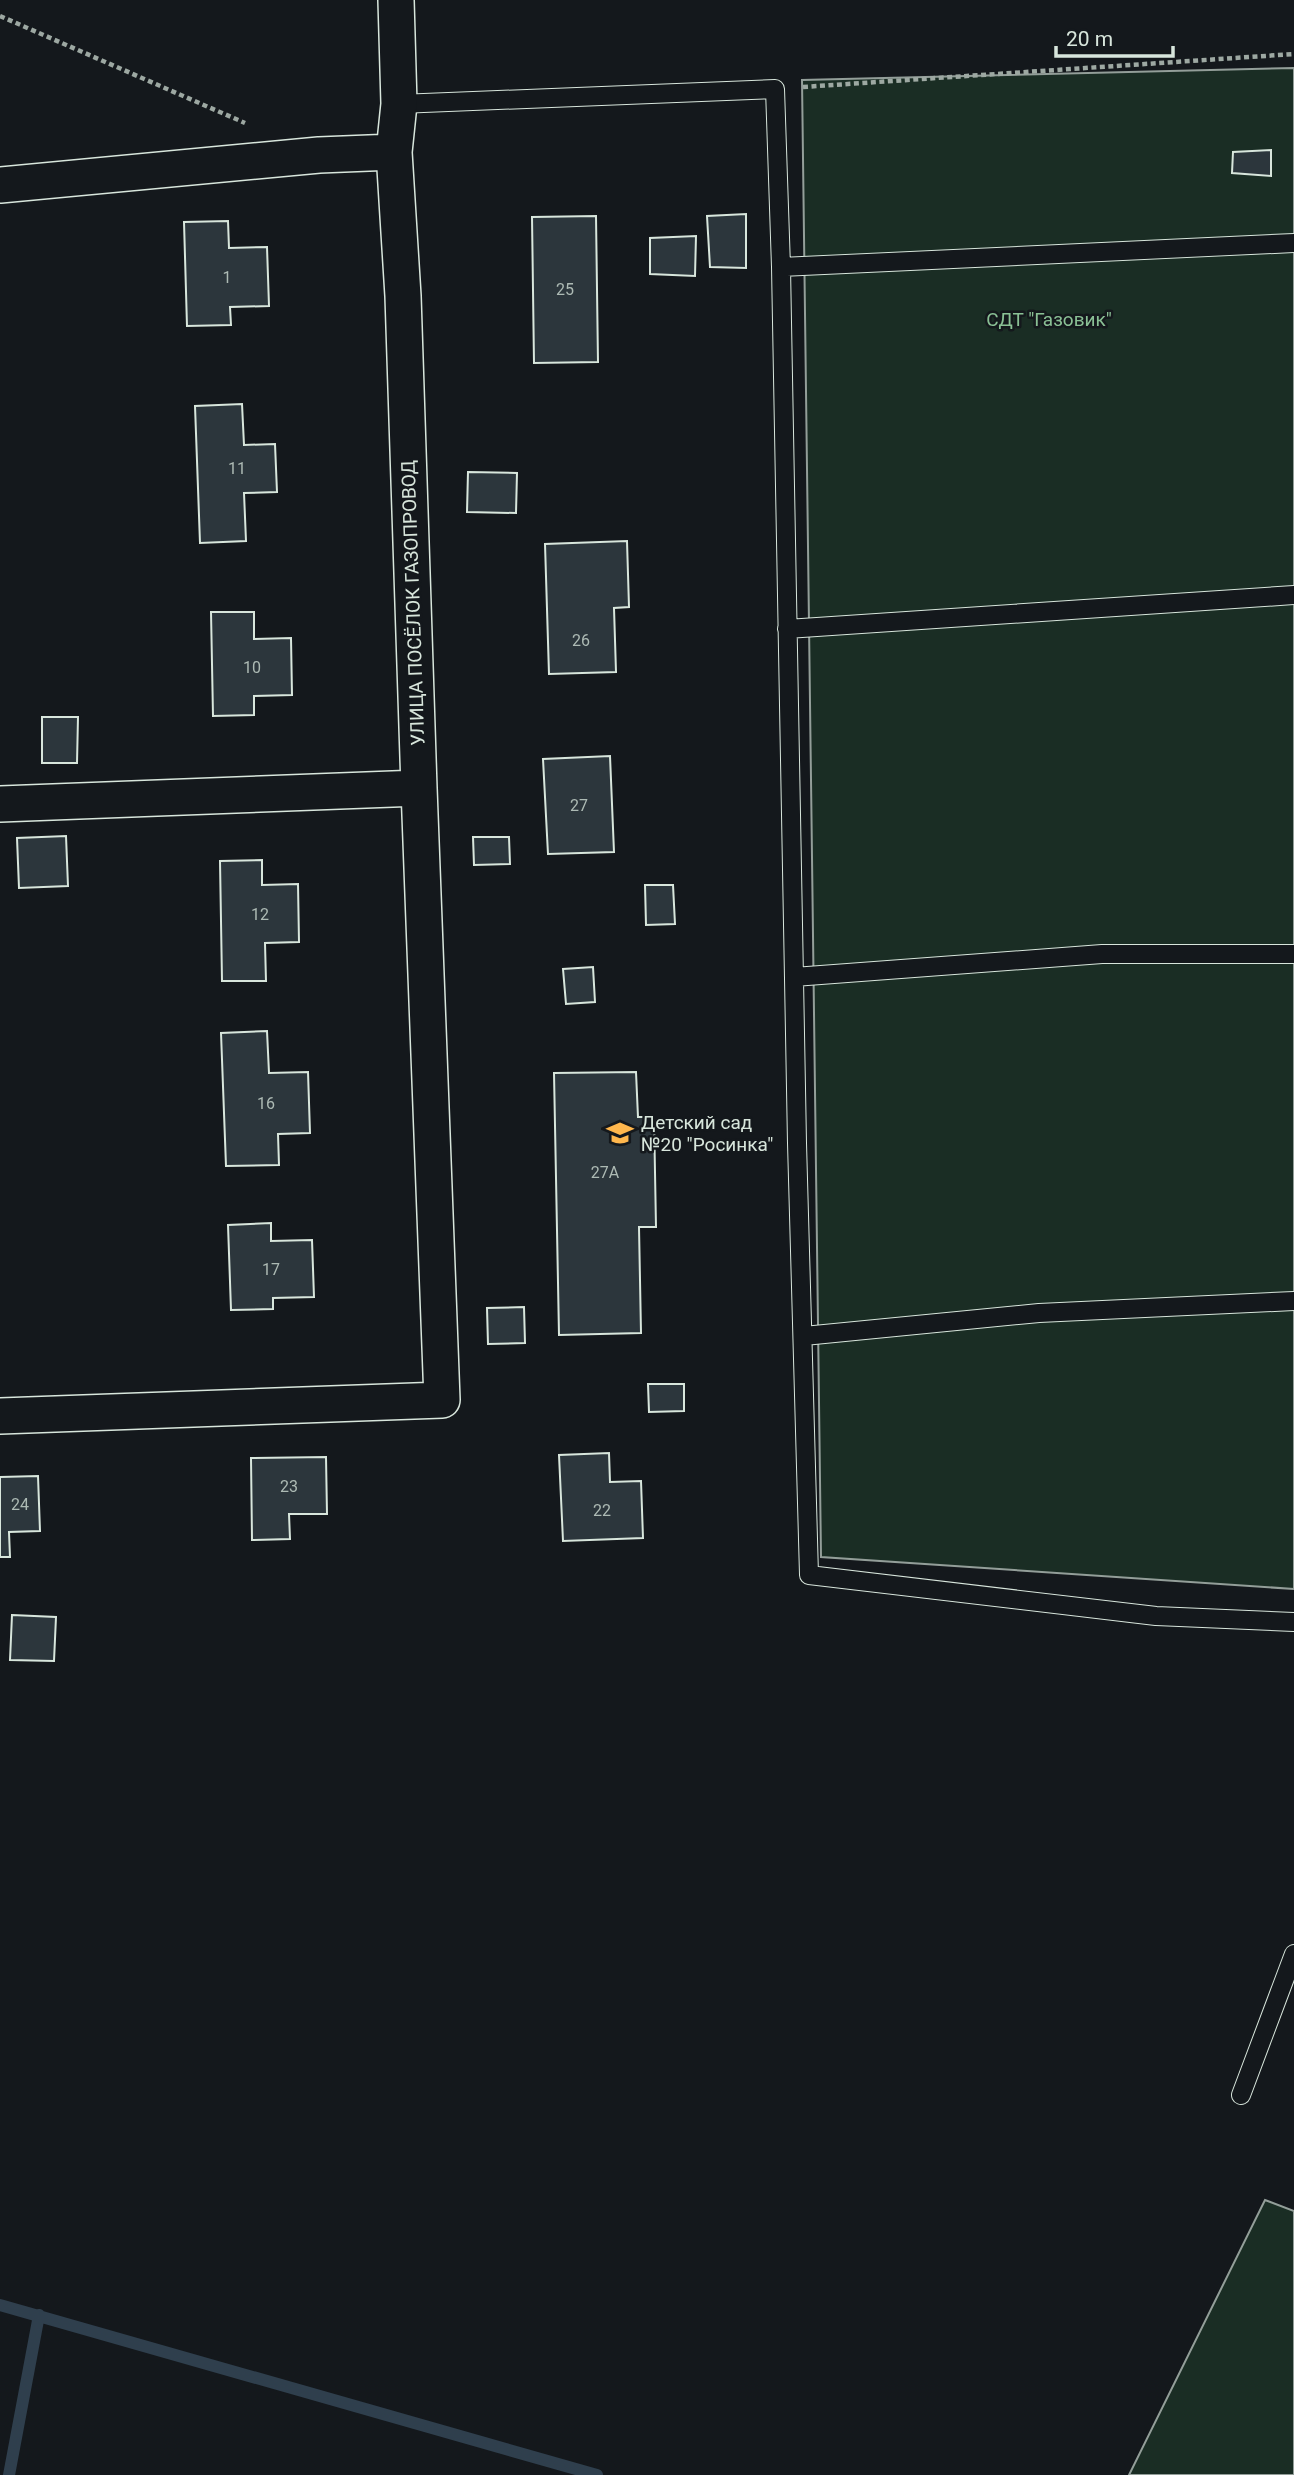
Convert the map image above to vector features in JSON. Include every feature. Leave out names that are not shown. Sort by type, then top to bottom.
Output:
[{"type":"street","name":"УЛИЦА ПОСЁЛОК ГАЗОПРОВОД","points":[[0,1416],[442,1400],[403,296],[394,152],[399,104],[396,0]]},
{"type":"street","points":[[0,185],[319,155],[394,152]]},
{"type":"street","points":[[0,804],[419,788]]},
{"type":"lane","points":[[399,104],[775,89],[809,1575],[1156,1616],[1294,1622]]},
{"type":"lane","points":[[781,267],[1294,243]]},
{"type":"lane","points":[[788,629],[1294,595]]},
{"type":"lane","points":[[794,977],[1102,954],[1294,954]]},
{"type":"lane","points":[[804,1336],[1039,1313],[1294,1301]]},
{"type":"lane","points":[[1241,2095],[1294,1954]]},
{"type":"path","points":[[0,16],[256,128]]},
{"type":"path","points":[[775,89],[1294,54]]},
{"type":"green space","name":"СДТ \"Газовик\"","points":[[1294,68],[1294,1589],[821,1557],[802,80]]},
{"type":"green space","points":[[1265,2200],[1294,2211],[1294,2475],[1129,2475]]},
{"type":"building","points":[[1271,150],[1271,176],[1232,173],[1233,152]]},
{"type":"building","points":[[746,214],[746,268],[710,267],[707,216]]},
{"type":"building","points":[[596,216],[598,362],[534,363],[532,217]]},
{"type":"building","points":[[228,221],[229,248],[267,247],[269,306],[230,307],[231,325],[187,326],[184,222]]},
{"type":"building","points":[[696,236],[695,276],[650,274],[650,238]]},
{"type":"building","points":[[242,404],[244,445],[275,444],[277,492],[244,493],[246,541],[200,543],[195,406]]},
{"type":"building","points":[[468,472],[517,473],[516,513],[467,512]]},
{"type":"building","points":[[627,541],[629,607],[614,608],[616,672],[549,674],[545,544]]},
{"type":"building","points":[[211,612],[254,612],[254,639],[291,638],[292,695],[254,696],[254,715],[213,716]]},
{"type":"building","points":[[42,717],[78,717],[77,763],[42,763]]},
{"type":"building","points":[[610,756],[614,852],[548,854],[543,759]]},
{"type":"building","points":[[66,836],[68,886],[19,888],[17,838]]},
{"type":"building","points":[[473,837],[509,837],[510,864],[474,865]]},
{"type":"building","points":[[262,860],[262,885],[298,884],[299,942],[265,943],[266,981],[222,981],[220,861]]},
{"type":"building","points":[[645,885],[673,885],[675,924],[646,925]]},
{"type":"building","points":[[593,967],[595,1002],[566,1004],[563,969]]},
{"type":"building","points":[[267,1031],[269,1073],[308,1072],[310,1133],[278,1134],[279,1165],[226,1166],[221,1033]]},
{"type":"building","points":[[636,1072],[638,1117],[654,1117],[656,1227],[639,1227],[641,1333],[559,1335],[554,1073]]},
{"type":"building","points":[[271,1223],[271,1241],[312,1240],[314,1297],[273,1298],[273,1309],[231,1310],[228,1225]]},
{"type":"building","points":[[524,1307],[525,1343],[488,1344],[487,1308]]},
{"type":"building","points":[[648,1384],[684,1384],[684,1411],[649,1412]]},
{"type":"building","points":[[609,1453],[610,1482],[641,1481],[643,1538],[563,1541],[559,1455]]},
{"type":"building","points":[[326,1457],[327,1514],[289,1514],[290,1539],[252,1540],[251,1458]]},
{"type":"building","points":[[38,1476],[40,1531],[9,1532],[10,1557],[0,1557],[0,1477]]},
{"type":"building","points":[[12,1615],[56,1617],[54,1661],[10,1660]]},
{"type":"waterway","points":[[0,2305],[597,2475]]},
{"type":"waterway","points":[[9,2475],[39,2315]]},
{"type":"place","name":"Детский сад №20 \"Росинка\"","points":[[620,1133]]}]
